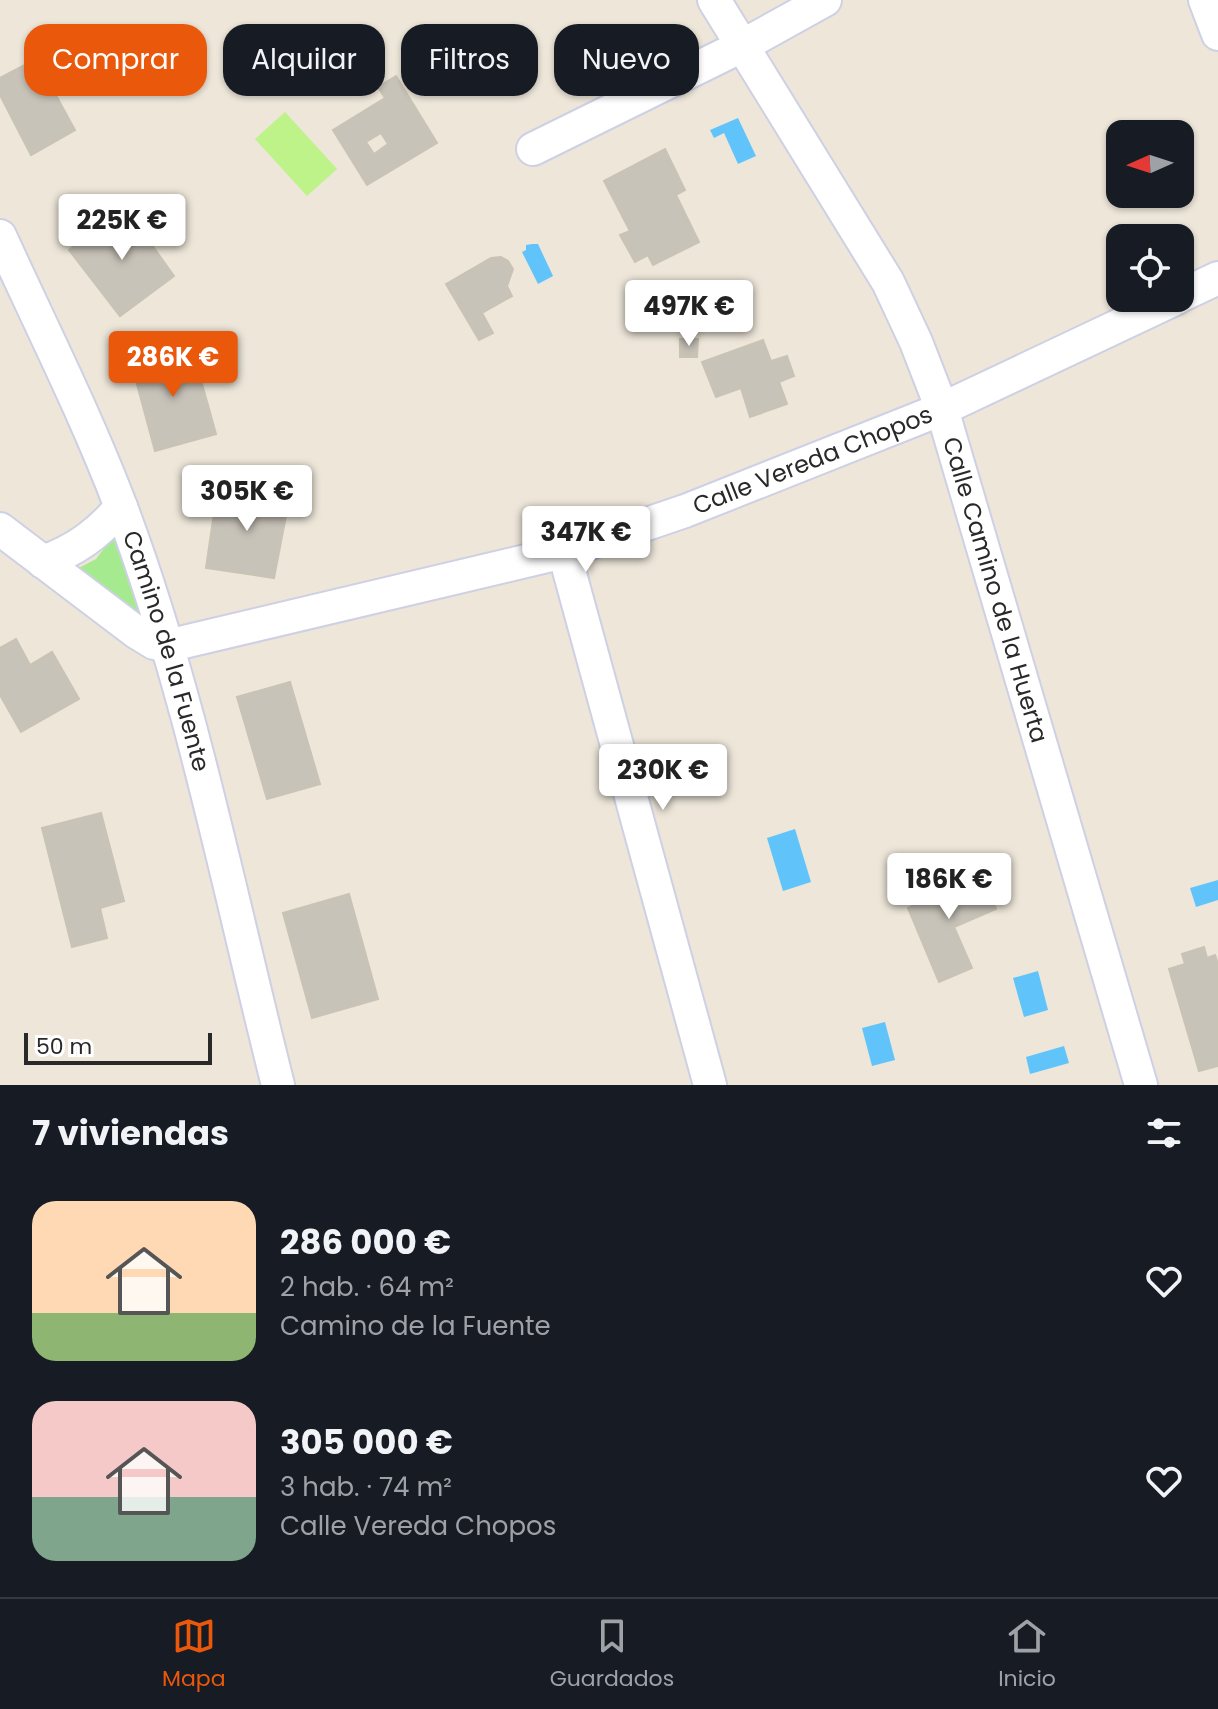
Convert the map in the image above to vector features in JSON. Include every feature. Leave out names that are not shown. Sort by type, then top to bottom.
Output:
[{"type":"street","name":"Calle Camino de la Huerta","points":[[714,0],[888,282],[916,342],[942,409],[1141,1085]]},
{"type":"street","points":[[533,149],[742,46],[825,0]]},
{"type":"street","points":[[1205,0],[1218,34]]},
{"type":"street","name":"Camino de la Fuente","points":[[0,236],[121,507],[167,646],[217,833],[278,1085]]},
{"type":"street","name":"Calle Vereda Chopos","points":[[1194,289],[1218,278]]},
{"type":"street","name":"Calle Vereda Chopos","points":[[167,646],[564,552],[685,511],[942,409],[1146,312]]},
{"type":"street","points":[[43,562],[84,544],[121,507]]},
{"type":"street","points":[[0,529],[136,632],[154,643],[167,646]]},
{"type":"street","points":[[564,552],[710,1085]]},
{"type":"green space","points":[[285,112],[337,169],[307,196],[255,139]]},
{"type":"green space","points":[[115,534],[145,614],[132,609],[75,570],[96,559]]},
{"type":"water","points":[[738,118],[756,156],[738,164],[724,133],[714,138],[710,130]]},
{"type":"water","points":[[538,244],[553,276],[538,284],[522,252],[526,250],[526,245]]},
{"type":"water","points":[[795,829],[811,882],[783,891],[767,838]]},
{"type":"water","points":[[1218,880],[1218,900],[1196,907],[1190,888]]},
{"type":"water","points":[[1038,971],[1048,1010],[1024,1017],[1013,978]]},
{"type":"water","points":[[885,1022],[895,1060],[872,1066],[862,1028]]},
{"type":"water","points":[[1064,1046],[1069,1063],[1030,1074],[1026,1057]]},
{"type":"building","points":[[24,65],[24,96],[56,96],[75,130],[31,155],[0,95],[0,78]]},
{"type":"building","points":[[396,76],[401,84],[401,96],[408,96],[437,143],[367,185],[333,130],[385,98],[385,83]],"holes":[[[381,133],[388,144],[374,154],[366,142]]]},
{"type":"building","points":[[665,149],[685,190],[676,195],[699,242],[653,265],[648,255],[635,262],[620,235],[630,231],[604,181]]},
{"type":"building","points":[[124,206],[174,276],[120,316],[69,250]]},
{"type":"building","points":[[501,257],[513,269],[507,286],[512,296],[482,313],[493,333],[479,340],[446,284],[491,258]]},
{"type":"building","points":[[680,339],[698,339],[697,357],[680,357]]},
{"type":"building","points":[[763,340],[771,361],[787,356],[794,376],[779,382],[787,404],[750,417],[741,388],[716,397],[702,362]]},
{"type":"building","points":[[192,348],[216,434],[155,451],[131,362]]},
{"type":"building","points":[[218,486],[289,500],[274,578],[206,568]]},
{"type":"building","points":[[16,639],[30,665],[52,652],[79,699],[21,732],[0,695],[0,648]]},
{"type":"building","points":[[290,682],[320,784],[267,799],[237,697]]},
{"type":"building","points":[[101,813],[124,901],[100,908],[107,938],[72,947],[42,828]]},
{"type":"building","points":[[967,872],[973,886],[986,884],[996,909],[954,927],[972,968],[939,982],[908,908],[917,904],[913,895]]},
{"type":"building","points":[[349,894],[378,999],[312,1018],[283,913]]},
{"type":"building","points":[[1204,947],[1207,958],[1215,955],[1218,964],[1218,1066],[1199,1071],[1169,969],[1185,964],[1182,954]]}]
